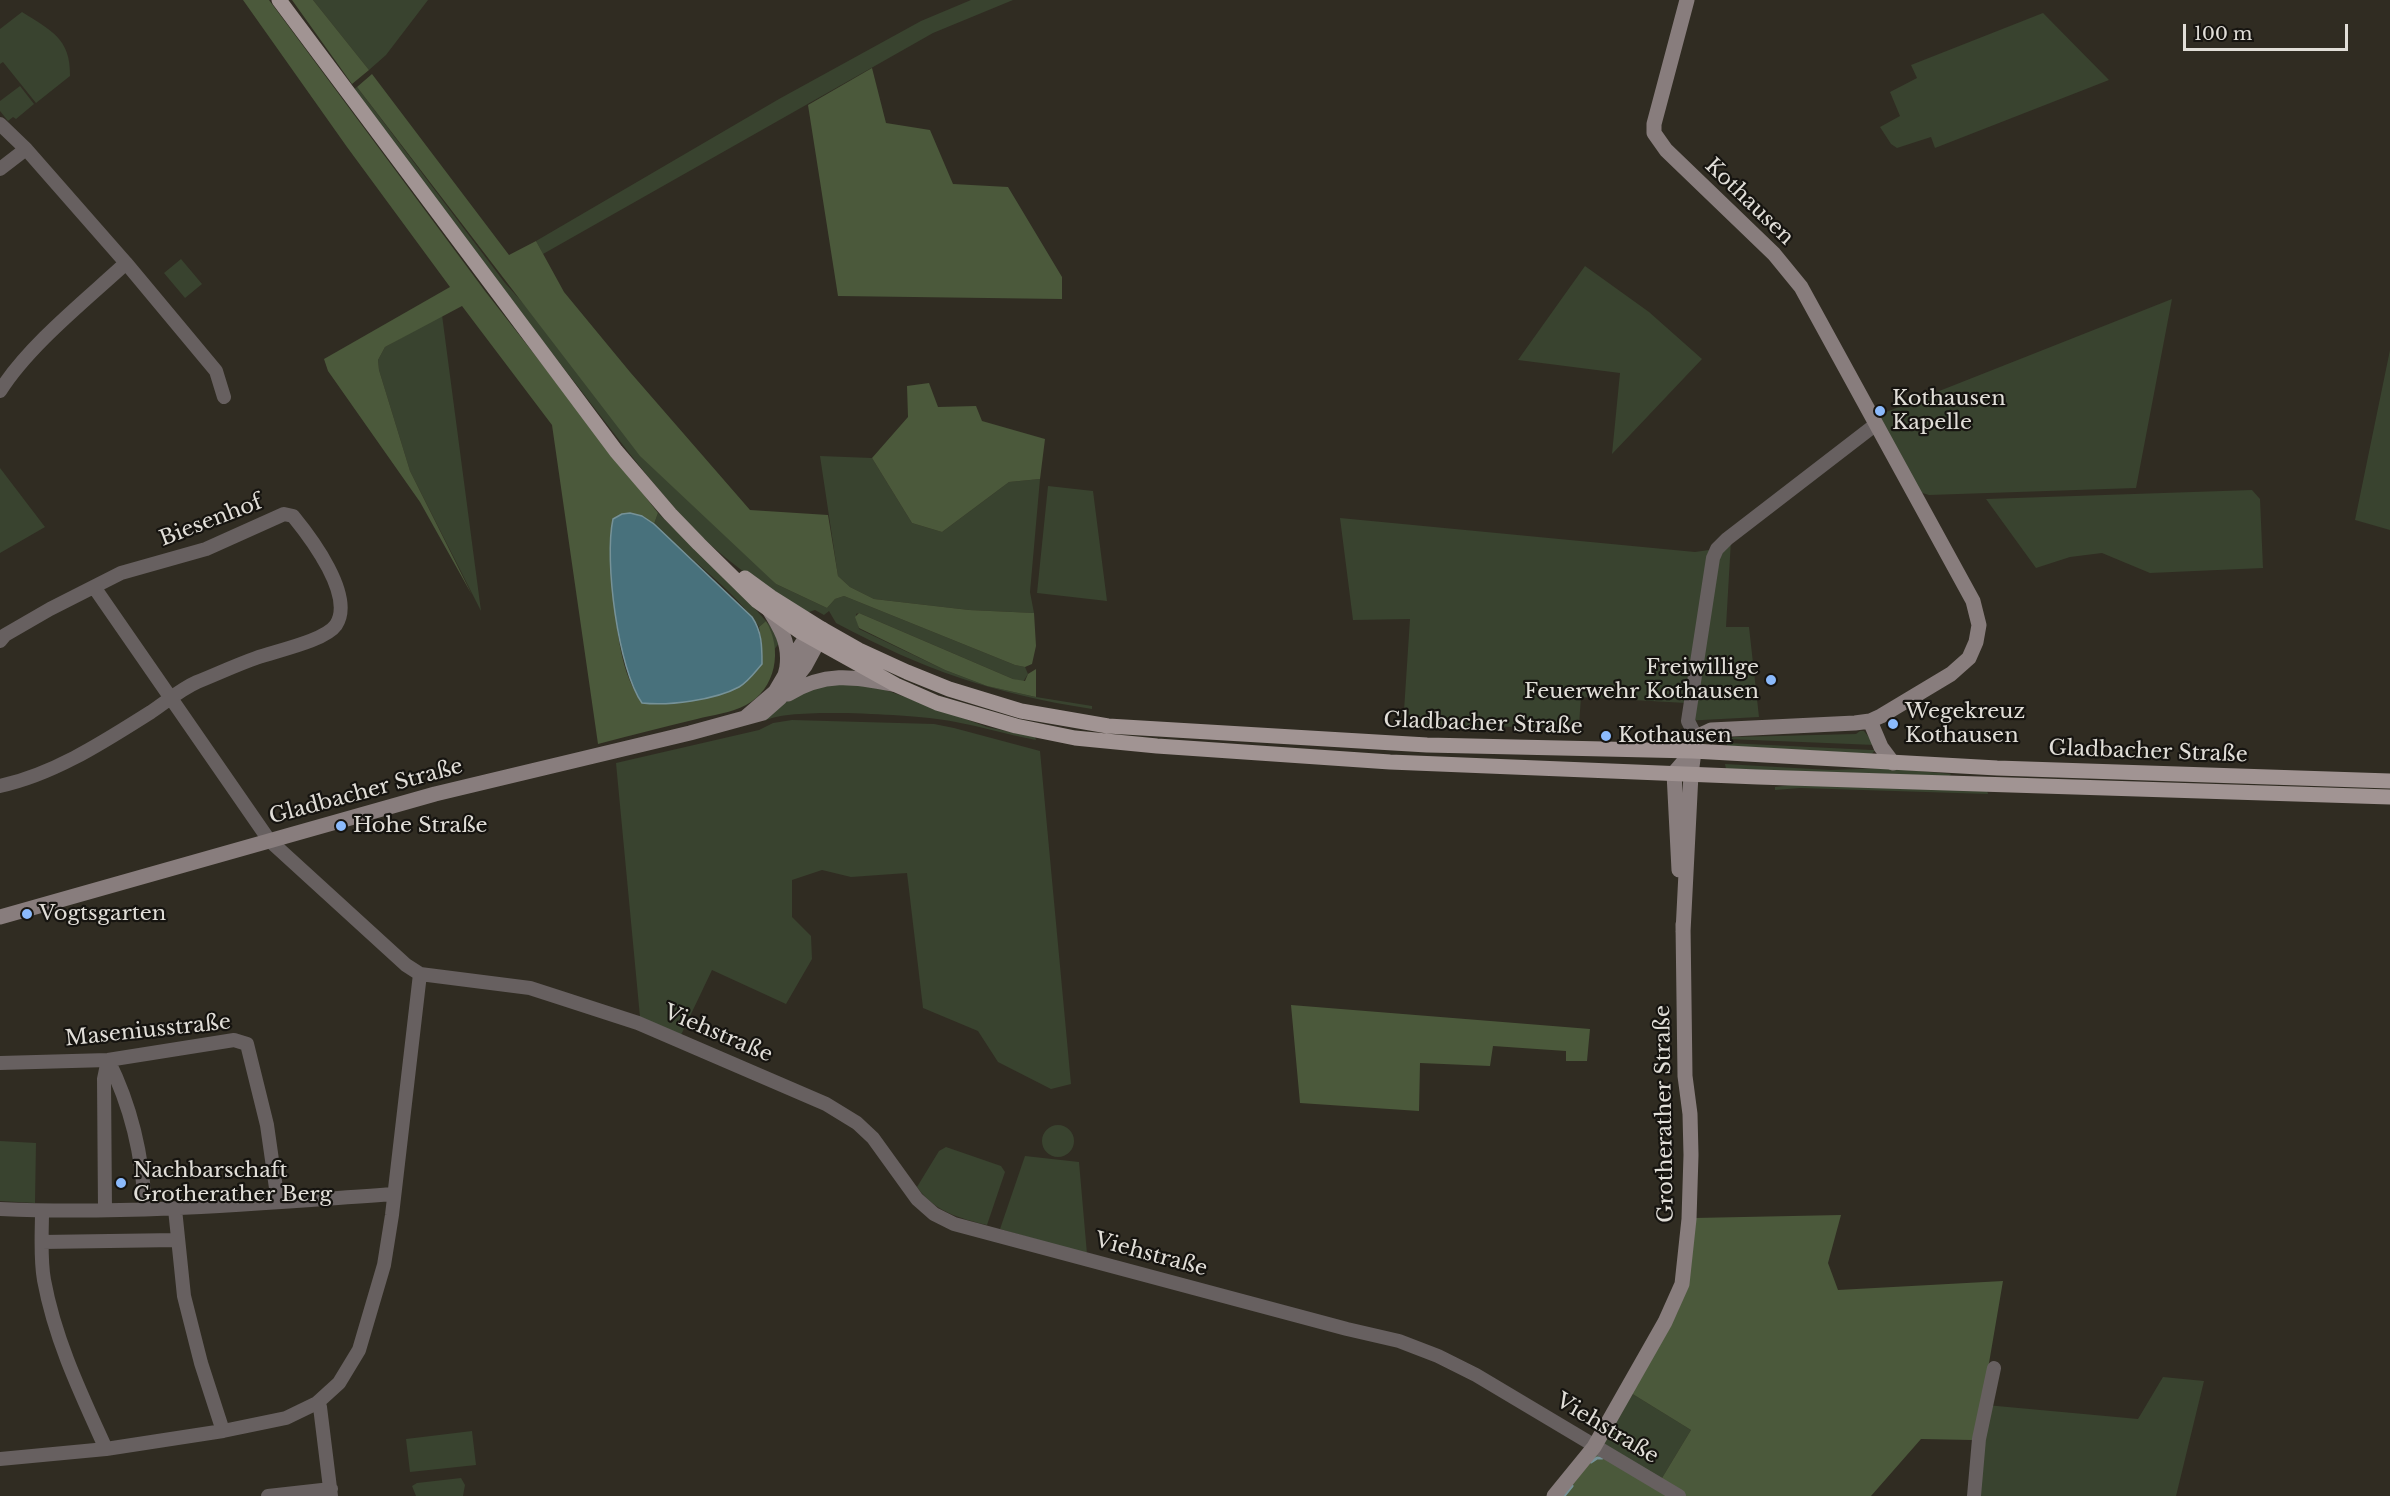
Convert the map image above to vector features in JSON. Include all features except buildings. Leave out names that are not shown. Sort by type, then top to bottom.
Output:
[{"type":"main road","points":[[279,0],[616,451],[670,514],[768,609],[816,636]]},
{"type":"main road","points":[[699,544],[771,597],[816,636]]},
{"type":"main road","name":"Gladbacher Straße","points":[[816,636],[859,650],[949,689],[1021,711],[1108,726],[1427,745],[1694,744],[1893,763],[2390,781]]},
{"type":"main road","name":"Gladbacher Straße","points":[[816,636],[896,685],[937,703],[1016,726],[1075,738],[1390,762],[2390,797]]},
{"type":"street","name":"Kothausen","points":[[1687,0],[1654,124],[1654,133],[1666,150],[1774,254],[1801,287],[1973,601],[1979,625],[1970,658],[1951,674],[1870,721],[1711,730],[1694,744]]},
{"type":"street","points":[[0,124],[26,148],[216,371],[224,397]]},
{"type":"street","points":[[0,169],[26,148]]},
{"type":"street","points":[[0,391],[20,366],[71,313],[126,263]]},
{"type":"street","points":[[1674,773],[1694,744],[1688,721],[1713,558],[1717,549],[1875,425]]},
{"type":"street","name":"Biesenhof","points":[[94,587],[121,573],[206,549],[284,514],[293,516],[310,536],[340,593],[341,608],[335,626],[298,646],[257,657],[193,684],[171,698]]},
{"type":"street","points":[[0,641],[5,635],[50,609],[94,587],[269,840],[406,965],[420,974],[384,1265],[358,1350],[339,1383],[317,1403],[286,1418],[223,1431],[106,1449],[0,1459]]},
{"type":"street","points":[[768,609],[783,632],[788,655],[787,667]]},
{"type":"street","points":[[780,698],[805,666],[816,636]]},
{"type":"street","name":"Gladbacher Straße","points":[[746,717],[775,692],[787,667],[816,636]]},
{"type":"street","points":[[780,698],[801,686],[825,678],[848,676],[896,685]]},
{"type":"street","points":[[0,786],[45,771],[66,761],[110,738],[171,698]]},
{"type":"street","name":"Gladbacher Straße","points":[[0,917],[446,792],[763,713],[780,698]]},
{"type":"street","points":[[1870,721],[1881,747],[1893,763]]},
{"type":"street","name":"Grotherather Straße","points":[[1683,932],[1694,744]]},
{"type":"street","name":"Grotherather Straße","points":[[1554,1496],[1592,1449],[1665,1322],[1679,1291],[1685,1266],[1691,1142],[1685,1076],[1683,932],[1674,773]]},
{"type":"street","name":"Viehstraße","points":[[420,974],[530,988],[638,1023],[826,1104],[857,1123],[873,1138],[917,1199],[934,1214],[954,1224],[1399,1341],[1438,1356],[1476,1375],[1592,1449],[1679,1496]]},
{"type":"street","name":"Maseniusstraße","points":[[0,1063],[108,1060],[234,1040],[247,1044],[267,1125],[278,1202]]},
{"type":"street","points":[[108,1060],[118,1079],[135,1134],[142,1169],[145,1209]]},
{"type":"street","points":[[105,1210],[104,1079],[108,1060]]},
{"type":"street","points":[[0,1209],[42,1211],[175,1209],[394,1194]]},
{"type":"street","points":[[175,1209],[184,1296],[201,1363],[223,1431]]},
{"type":"street","points":[[42,1211],[43,1278],[66,1359],[106,1449]]},
{"type":"street","points":[[42,1242],[177,1240]]},
{"type":"street","points":[[1974,1496],[1979,1439],[1994,1368]]},
{"type":"street","points":[[268,1496],[331,1492],[320,1407],[317,1403]]},
{"type":"green space","points":[[243,0],[269,0],[485,291],[658,513],[654,524],[641,516],[610,566],[622,655],[633,688],[642,703],[740,686],[762,664],[759,627],[766,621],[774,644],[774,668],[764,689],[756,698],[728,712],[598,744],[552,425],[462,306],[385,347],[378,360],[379,370],[410,471],[472,595],[420,502],[328,371],[324,359],[450,287]]},
{"type":"green space","points":[[292,0],[313,0],[369,70],[352,84]]},
{"type":"green space","points":[[313,0],[428,0],[386,55],[369,70]]},
{"type":"green space","points":[[971,0],[1013,0],[933,33],[543,254],[536,241],[779,99],[921,21]]},
{"type":"green space","points":[[22,12],[57,36],[67,52],[69,63],[70,76],[36,103],[3,62],[0,64],[0,29]]},
{"type":"green space","points":[[2043,13],[2109,80],[1935,148],[1931,137],[1897,148],[1891,144],[1880,127],[1900,116],[1890,92],[1917,78],[1911,65]]},
{"type":"green space","points":[[872,68],[886,123],[930,130],[953,184],[1008,187],[1062,277],[1062,299],[838,296],[808,105]]},
{"type":"green space","points":[[372,74],[509,255],[536,241],[564,292],[750,510],[828,515],[838,576],[850,587],[874,599],[969,610],[1034,613],[1036,646],[1032,664],[1025,667],[1015,665],[844,596],[835,599],[827,608],[776,584],[640,456],[357,87]]},
{"type":"green space","points":[[20,86],[34,104],[16,119],[13,117],[8,121],[0,111],[0,101]]},
{"type":"green space","points":[[357,87],[505,283],[776,584],[827,608],[835,599],[844,596],[1025,667],[1028,674],[1023,682],[1013,679],[859,613],[856,614],[859,629],[945,670],[987,686],[1092,706],[1092,709],[991,688],[930,667],[868,640],[836,623],[829,611],[824,615],[815,610],[806,613],[764,587],[724,557],[681,515],[629,452],[353,90]]},
{"type":"green space","points":[[181,259],[202,284],[185,298],[164,273]]},
{"type":"green space","points":[[1585,266],[1649,312],[1702,359],[1612,454],[1620,373],[1518,360]]},
{"type":"green space","points":[[2172,299],[2136,488],[1929,495],[1916,491],[1876,416]]},
{"type":"green space","points":[[442,315],[481,611],[410,471],[379,370],[378,360],[385,347]]},
{"type":"green space","points":[[2390,350],[2390,530],[2355,520]]},
{"type":"green space","points":[[929,383],[938,407],[976,406],[982,421],[1045,439],[1040,479],[1009,482],[942,532],[912,523],[872,458],[908,417],[907,386]]},
{"type":"green space","points":[[820,456],[872,458],[912,523],[942,532],[1009,482],[1040,479],[1030,592],[1034,613],[969,610],[874,599],[850,587],[838,576]]},
{"type":"green space","points":[[0,468],[45,527],[0,553]]},
{"type":"green space","points":[[1048,486],[1093,491],[1107,601],[1037,593]]},
{"type":"green space","points":[[2252,490],[2260,499],[2263,568],[2150,573],[2102,553],[2070,557],[2036,568],[1986,499]]},
{"type":"green space","points":[[658,513],[742,594],[766,621],[759,627],[723,586],[654,524]]},
{"type":"green space","points":[[1340,518],[1695,552],[1709,550],[1720,552],[1731,540],[1726,627],[1749,627],[1759,717],[1683,721],[1686,703],[1581,697],[1579,725],[1546,727],[1403,726],[1410,619],[1353,620]]},
{"type":"green space","points":[[859,613],[1013,679],[1025,681],[1028,674],[1036,669],[1036,697],[987,686],[945,670],[859,628],[855,617]]},
{"type":"green space","points":[[766,621],[773,629],[779,643],[774,650],[774,659],[771,632]]},
{"type":"green space","points":[[827,684],[872,685],[987,727],[1035,737],[1036,740],[922,717],[821,713],[797,714],[765,721],[764,718],[798,693]]},
{"type":"green space","points":[[792,720],[934,724],[1040,751],[1071,1084],[1051,1089],[998,1062],[978,1031],[923,1008],[907,873],[851,877],[822,870],[792,880],[792,917],[811,936],[812,959],[786,1004],[712,970],[681,1035],[640,1017],[616,763],[759,730],[773,723]]},
{"type":"green space","points":[[1864,731],[1875,745],[1728,739],[1856,734]]},
{"type":"green space","points":[[1727,743],[1875,750],[1872,754],[1727,746]]},
{"type":"green space","points":[[1725,764],[1830,770],[1887,768],[1951,774],[1949,776],[1726,769]]},
{"type":"green space","points":[[1798,784],[1987,790],[1988,794],[1800,788],[1775,790],[1775,787]]},
{"type":"green space","points":[[1291,1005],[1590,1029],[1587,1061],[1566,1061],[1566,1051],[1493,1046],[1490,1066],[1420,1063],[1419,1111],[1300,1103]]},
{"type":"green space","points":[[1058,1125],[1069,1130],[1074,1141],[1069,1152],[1058,1157],[1047,1152],[1042,1141],[1047,1130]]},
{"type":"green space","points":[[0,1141],[36,1143],[35,1203],[0,1201]]},
{"type":"green space","points":[[946,1147],[1001,1166],[1005,1172],[987,1225],[948,1213],[924,1196],[917,1187],[939,1151]]},
{"type":"green space","points":[[1025,1156],[1079,1162],[1087,1254],[1000,1229]]},
{"type":"green space","points":[[1841,1215],[1828,1263],[1838,1290],[2003,1281],[1989,1363],[1986,1405],[1972,1440],[1921,1439],[1871,1496],[1560,1496],[1603,1443],[1662,1478],[1691,1430],[1631,1393],[1678,1311],[1694,1218]]},
{"type":"green space","points":[[2163,1377],[2204,1381],[2176,1496],[1977,1496],[1986,1405],[2138,1419]]},
{"type":"green space","points":[[1631,1393],[1691,1430],[1662,1478],[1603,1443]]},
{"type":"green space","points":[[472,1431],[476,1465],[410,1472],[406,1439]]},
{"type":"green space","points":[[461,1478],[465,1485],[463,1496],[416,1496],[412,1486],[417,1483]]},
{"type":"water","points":[[630,513],[642,516],[654,524],[752,617],[760,634],[762,664],[742,685],[729,692],[692,701],[665,704],[642,703],[633,687],[620,641],[610,560],[613,519]]},
{"type":"waterway","points":[[1591,1462],[1602,1458]]},
{"type":"waterway","points":[[1564,1496],[1572,1486]]},
{"type":"place","name":"Kothausen Kapelle","points":[[1880,411]]},
{"type":"place","name":"Freiwillige Feuerwehr Kothausen","points":[[1771,680]]},
{"type":"place","name":"Wegekreuz Kothausen","points":[[1893,724]]},
{"type":"place","name":"Kothausen","points":[[1606,736]]},
{"type":"place","name":"Hohe Straße","points":[[341,826]]},
{"type":"place","name":"Vogtsgarten","points":[[27,914]]},
{"type":"place","name":"Nachbarschaft Grotherather Berg","points":[[121,1183]]}]
